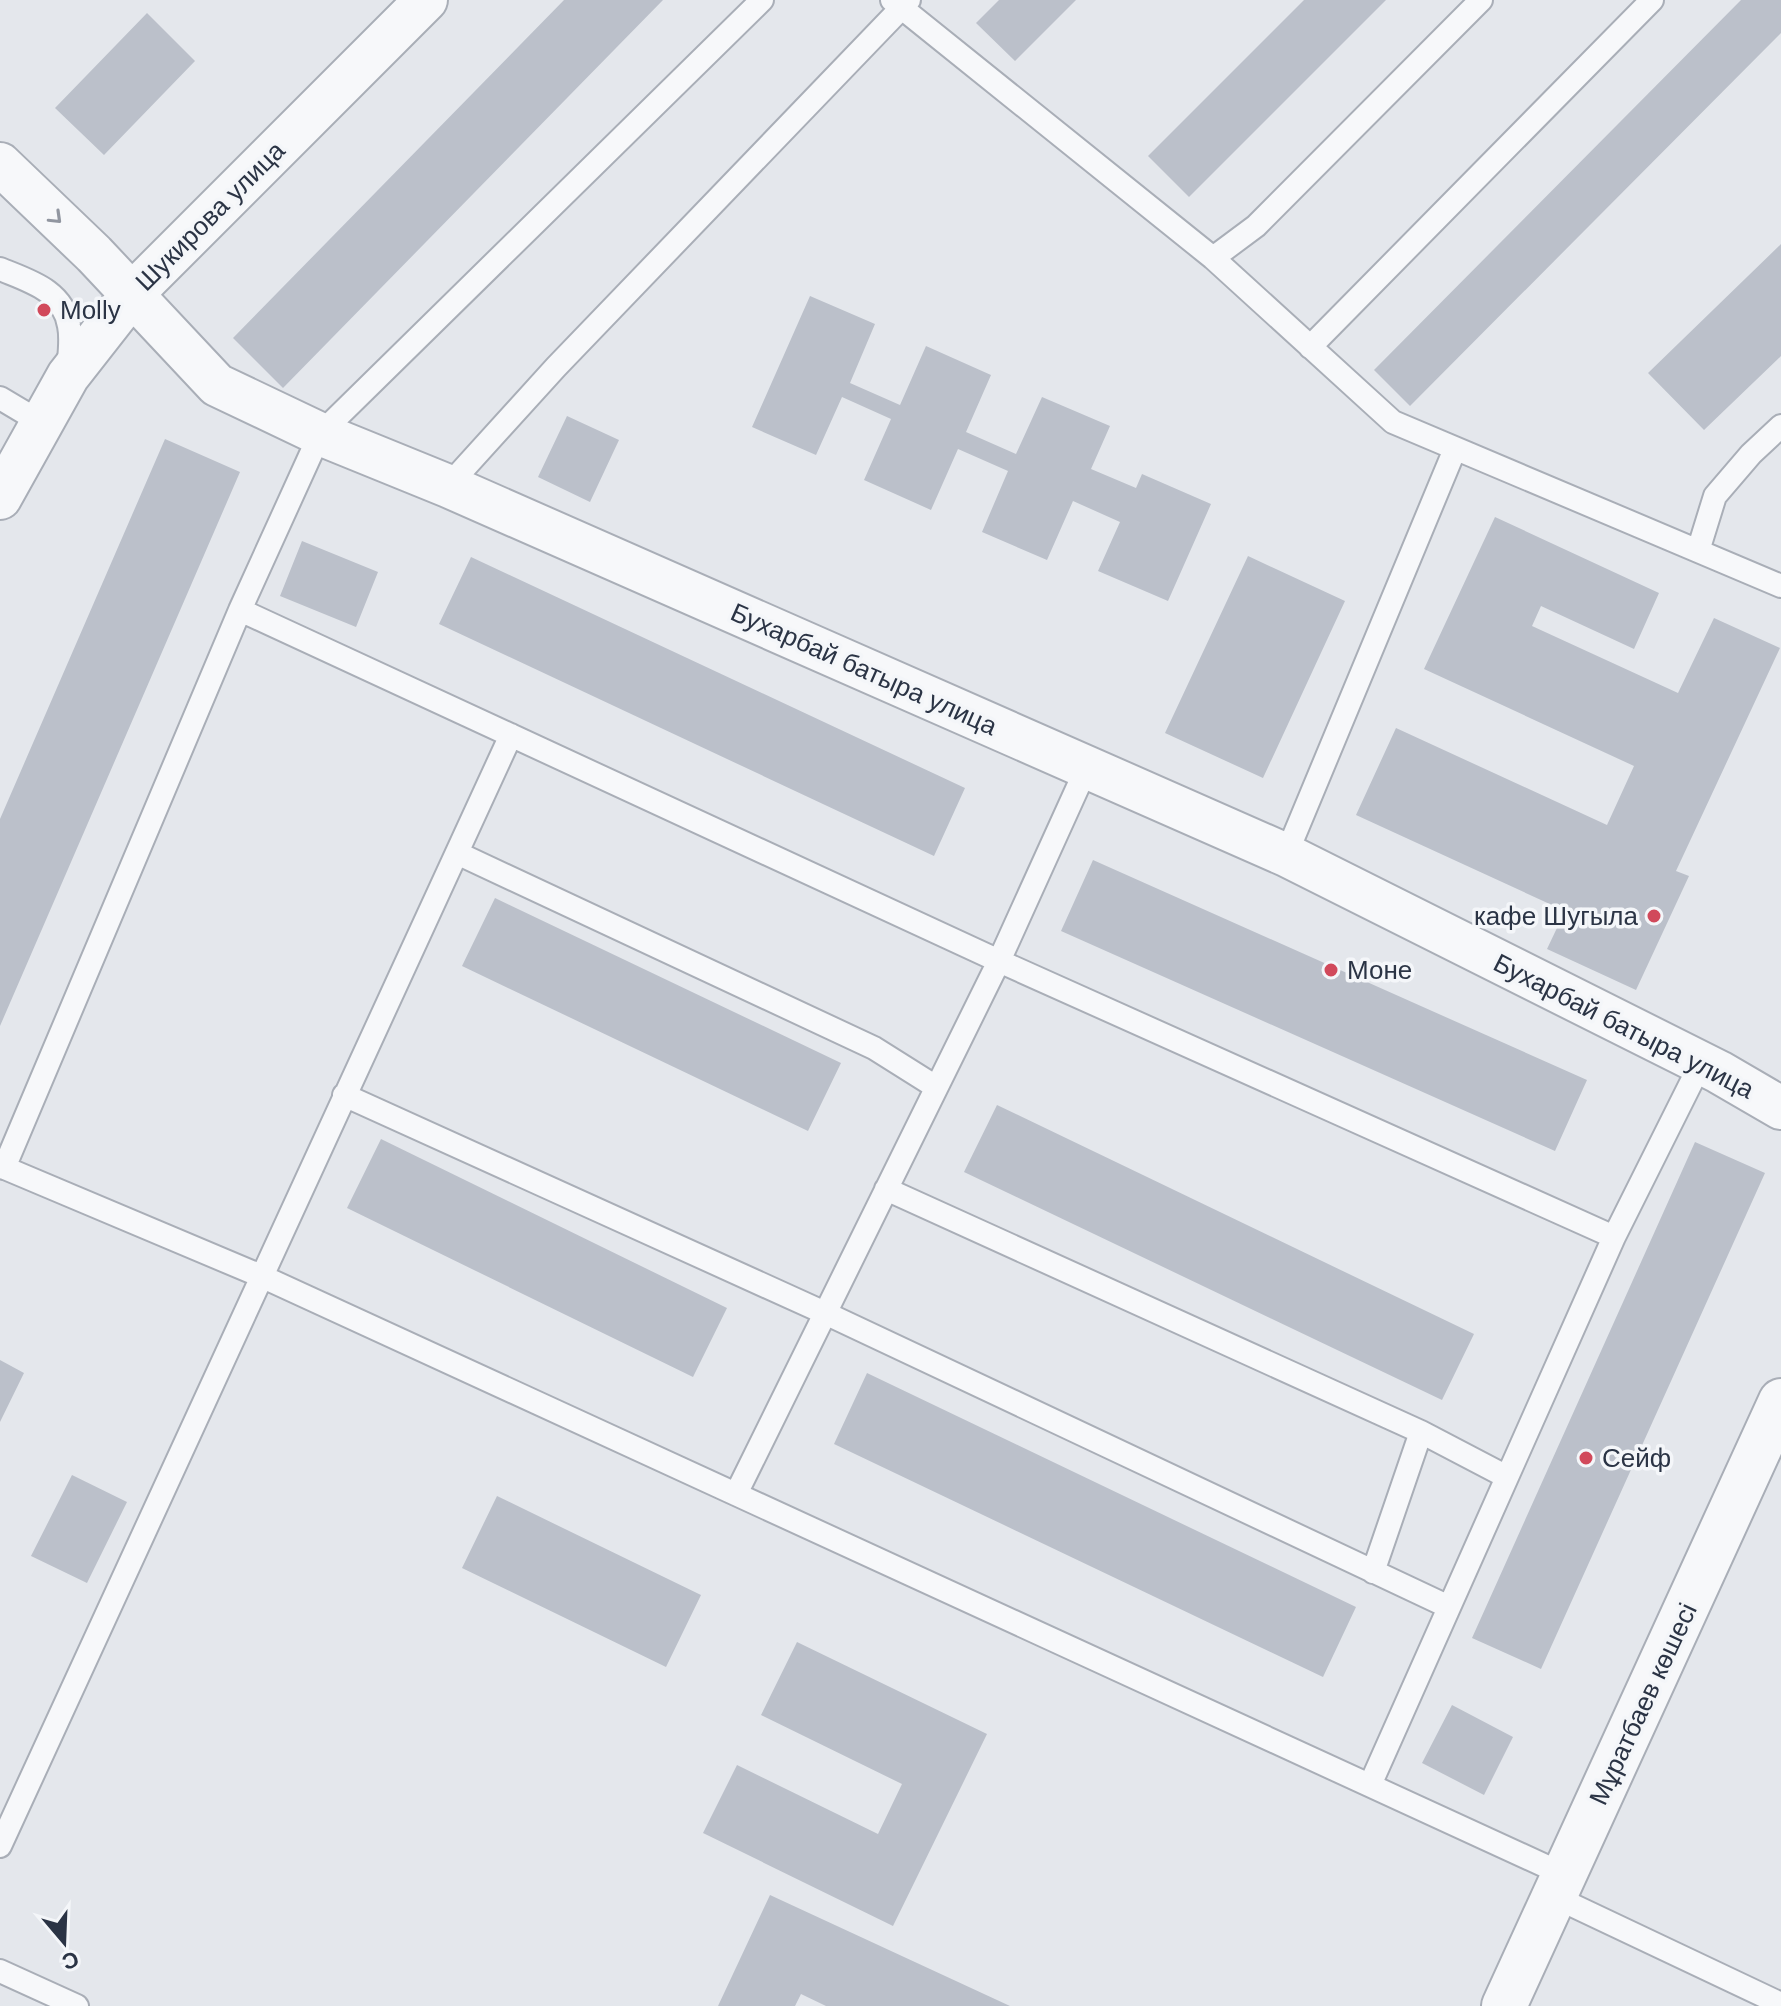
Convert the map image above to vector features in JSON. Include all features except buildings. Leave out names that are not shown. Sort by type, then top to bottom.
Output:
[{"type":"street","name":"Шукирова улица","points":[[0,498],[68,376],[133,293],[426,0]]},
{"type":"street","name":"Бухарбай батыра улица","points":[[0,164],[133,293],[217,385],[320,434],[448,486],[1286,855],[1701,1063],[1781,1108]]},
{"type":"street","name":"Мұратбаев көшесі","points":[[1504,2006],[1781,1401]]},
{"type":"lane","points":[[762,0],[320,434],[240,610],[2,1167],[261,1276],[1370,1785],[1781,2004]]},
{"type":"lane","points":[[1213,258],[1256,226],[1481,0]]},
{"type":"lane","points":[[1310,347],[1652,0]]},
{"type":"lane","points":[[448,486],[556,367],[901,3],[1213,258],[1393,422],[1781,586]]},
{"type":"lane","points":[[0,269],[42,286],[61,304],[69,326],[68,376]]},
{"type":"lane","points":[[0,398],[42,423]]},
{"type":"lane","points":[[1698,551],[1715,496],[1751,454],[1781,426]]},
{"type":"lane","points":[[1286,855],[1455,449]]},
{"type":"lane","points":[[240,610],[999,961],[1614,1237]]},
{"type":"lane","points":[[0,1846],[511,735]]},
{"type":"lane","points":[[736,1494],[999,961],[1087,767]]},
{"type":"lane","points":[[457,853],[874,1048],[936,1087]]},
{"type":"lane","points":[[1370,1785],[1614,1237],[1701,1063]]},
{"type":"lane","points":[[344,1095],[825,1313],[1449,1607]]},
{"type":"lane","points":[[886,1189],[1421,1432],[1507,1477]]},
{"type":"lane","points":[[1373,1572],[1421,1432]]},
{"type":"lane","points":[[0,1971],[45,2000],[77,2006]]},
{"type":"place","name":"Molly","points":[[44,310]]},
{"type":"place","name":"кафе Шугыла","points":[[1654,916]]},
{"type":"place","name":"Моне","points":[[1331,970]]},
{"type":"place","name":"Сейф","points":[[1586,1458]]}]
